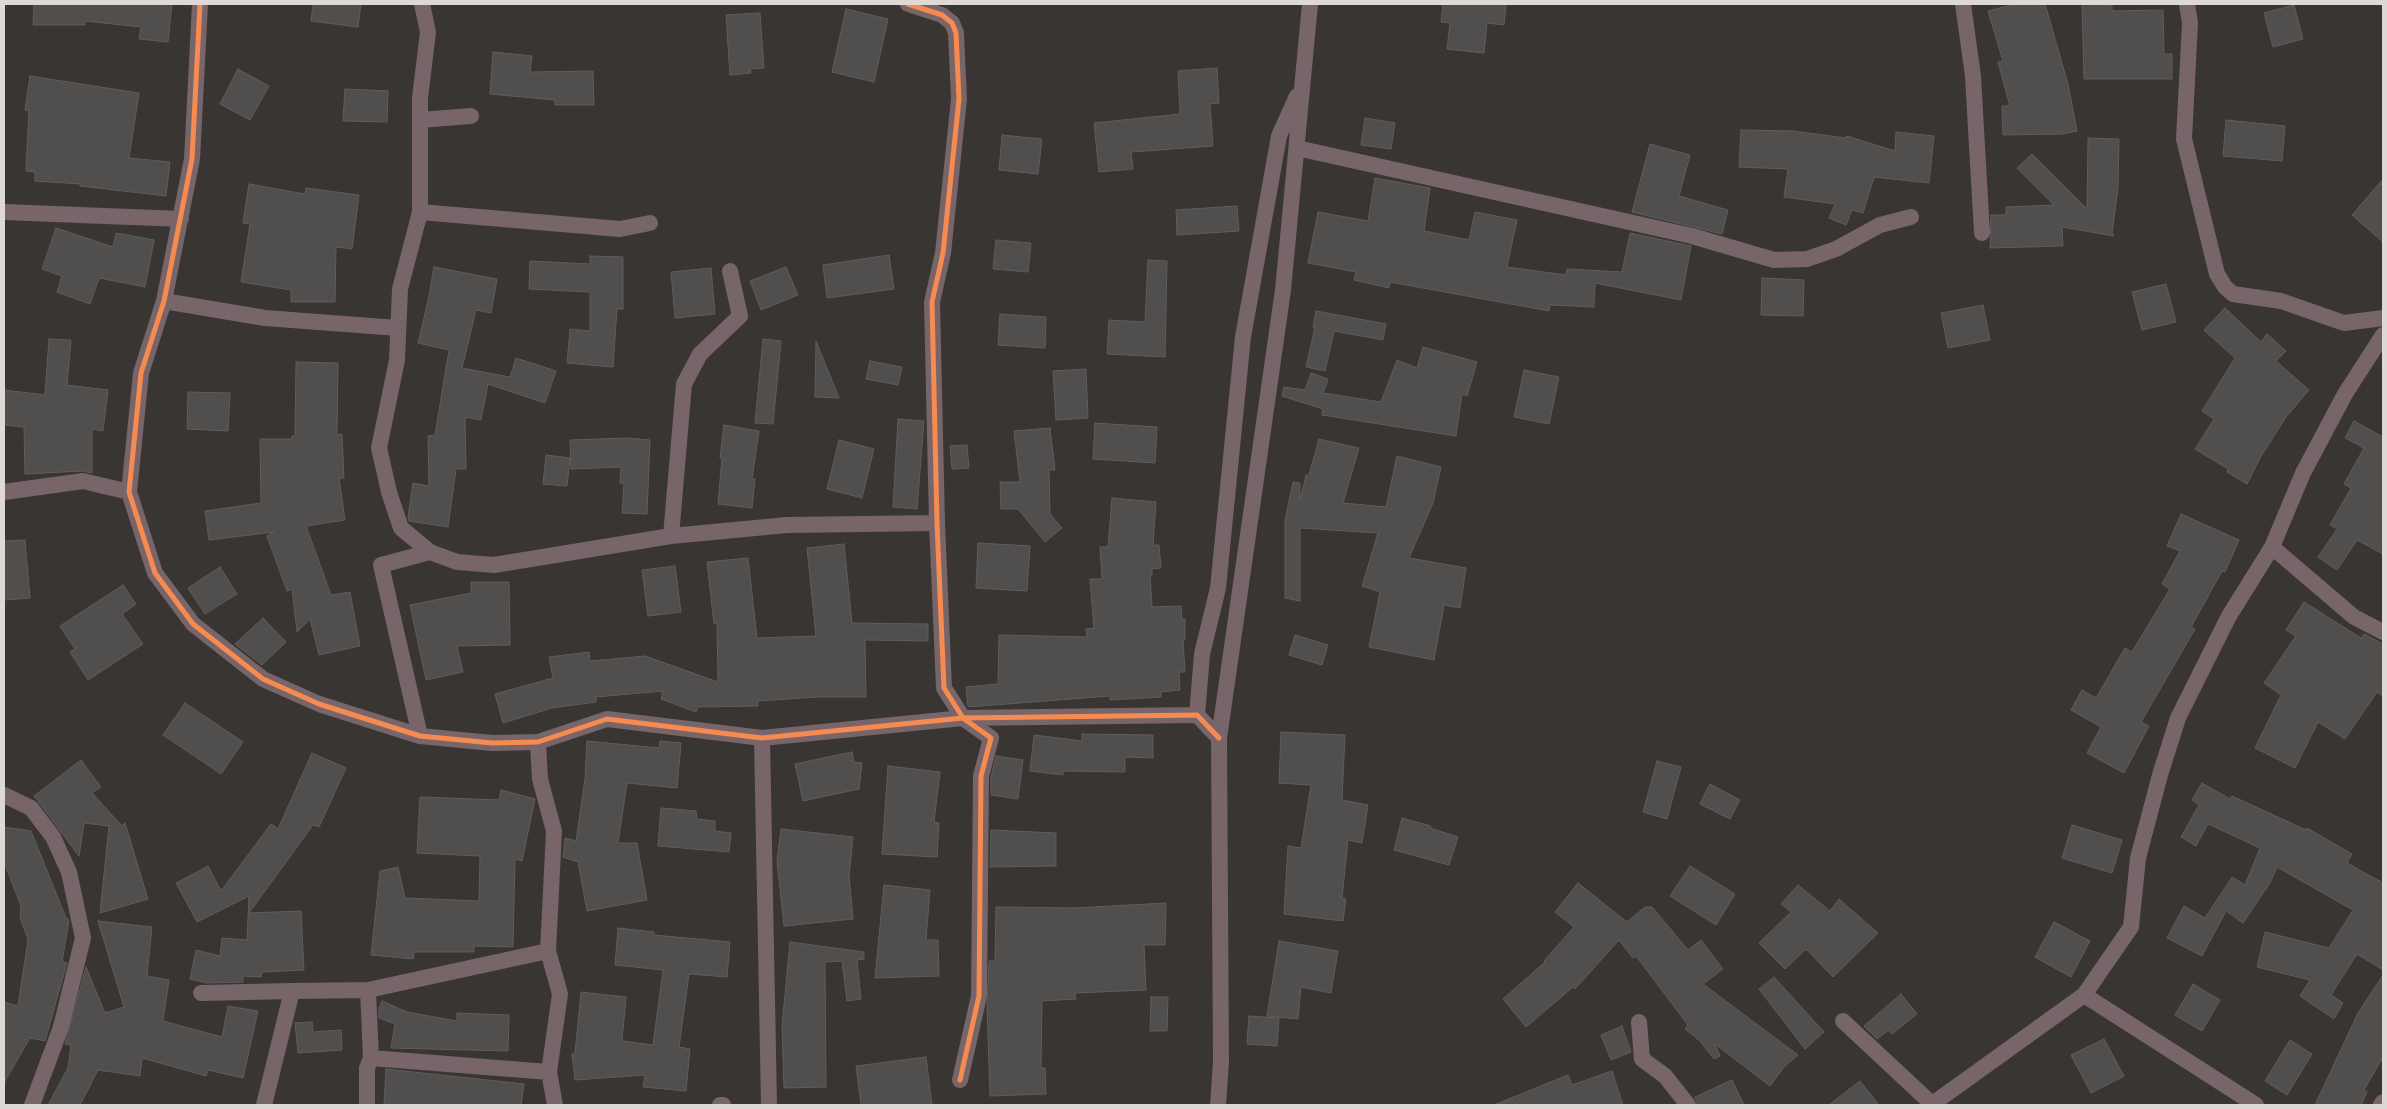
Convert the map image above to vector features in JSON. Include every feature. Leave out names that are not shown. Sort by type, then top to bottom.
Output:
[{"type":"street","points":[[200,4],[192,159],[164,300],[141,373],[129,492],[155,573],[193,624],[263,679],[319,704],[420,736],[492,743],[538,742],[607,719],[762,738],[963,718],[1197,716],[1219,738]]},
{"type":"street","points":[[422,4],[428,32],[420,98],[420,212],[400,289],[397,360],[379,448],[388,492],[401,528],[430,552],[457,562],[494,565],[671,536],[787,525],[937,524]]},
{"type":"street","points":[[908,4],[942,16],[952,23],[956,33],[959,100],[943,253],[932,302],[937,524],[944,688],[963,718],[991,738],[981,776],[980,996],[960,1080]]},
{"type":"street","points":[[1218,1105],[1221,1062],[1219,738],[1283,290],[1310,4]]},
{"type":"street","points":[[1963,4],[1974,76],[1982,233]]},
{"type":"street","points":[[2187,4],[2190,23],[2184,139],[2217,274],[2225,287],[2233,294],[2281,301],[2344,323],[2383,318]]},
{"type":"street","points":[[1197,716],[1202,654],[1218,588],[1243,337],[1279,136],[1301,86]]},
{"type":"street","points":[[420,120],[471,116]]},
{"type":"street","points":[[1297,148],[1692,236],[1774,260],[1807,260],[1836,249],[1880,225],[1911,217]]},
{"type":"street","points":[[4,212],[181,219]]},
{"type":"street","points":[[420,212],[620,229],[650,223]]},
{"type":"street","points":[[671,536],[684,384],[700,354],[740,316],[730,271]]},
{"type":"street","points":[[164,300],[265,318],[398,328]]},
{"type":"street","points":[[1843,1021],[1932,1104],[2084,995],[2131,927],[2138,858],[2160,775],[2178,718],[2229,616],[2272,547],[2303,473],[2345,394],[2383,335]]},
{"type":"street","points":[[4,492],[83,481],[129,492]]},
{"type":"street","points":[[2272,547],[2354,617],[2383,632]]},
{"type":"street","points":[[420,736],[381,564],[430,552]]},
{"type":"street","points":[[762,738],[769,1105]]},
{"type":"street","points":[[538,742],[540,779],[554,831],[548,951],[560,994],[549,1072],[555,1105]]},
{"type":"street","points":[[4,795],[31,808],[53,837],[69,872],[83,938],[61,1027],[32,1105]]},
{"type":"street","points":[[201,993],[368,990],[548,951]]},
{"type":"street","points":[[367,1105],[367,1068],[371,1058],[368,990]]},
{"type":"street","points":[[264,1105],[292,991]]},
{"type":"street","points":[[2084,995],[2256,1105]]},
{"type":"street","points":[[1639,1022],[1642,1059],[1665,1076],[1688,1105]]},
{"type":"street","points":[[371,1058],[549,1072]]},
{"type":"building","points":[[34,4],[172,4],[168,42],[139,39],[141,27],[85,21],[85,25],[33,25]]},
{"type":"building","points":[[313,4],[361,4],[358,27],[311,21]]},
{"type":"building","points":[[1443,4],[1506,4],[1504,25],[1487,23],[1484,53],[1447,49],[1450,23],[1441,22]]},
{"type":"building","points":[[2016,4],[2045,4],[2068,84],[2077,131],[2063,134],[2003,135],[2002,106],[2010,106],[1998,62],[2003,61],[1988,11]]},
{"type":"building","points":[[2082,4],[2112,4],[2112,11],[2163,10],[2164,54],[2172,54],[2172,79],[2084,79]]},
{"type":"building","points":[[2294,5],[2303,39],[2273,47],[2264,13]]},
{"type":"building","points":[[846,9],[888,19],[874,82],[832,72]]},
{"type":"building","points":[[760,13],[764,68],[750,69],[751,73],[730,75],[726,15]]},
{"type":"building","points":[[493,52],[532,56],[530,72],[593,71],[594,105],[555,105],[555,100],[490,94]]},
{"type":"building","points":[[1217,68],[1219,103],[1210,104],[1213,146],[1131,152],[1133,169],[1099,172],[1094,123],[1180,114],[1178,71]]},
{"type":"building","points":[[238,69],[269,86],[250,120],[220,104]]},
{"type":"building","points":[[30,76],[139,93],[129,158],[170,162],[166,196],[80,186],[80,184],[35,181],[35,172],[26,171],[29,111],[25,110]]},
{"type":"building","points":[[345,89],[388,91],[387,122],[343,121]]},
{"type":"building","points":[[1365,118],[1395,123],[1391,149],[1361,145]]},
{"type":"building","points":[[2226,120],[2285,126],[2282,161],[2223,156]]},
{"type":"building","points":[[1741,130],[1793,131],[1846,138],[1847,136],[1895,151],[1896,132],[1934,136],[1929,183],[1874,177],[1863,213],[1852,210],[1846,225],[1829,218],[1835,204],[1784,197],[1788,169],[1739,167]]},
{"type":"building","points":[[1002,135],[1042,139],[1038,174],[999,170]]},
{"type":"building","points":[[2088,138],[2119,139],[2118,188],[2112,233],[2114,236],[2062,227],[2063,246],[1990,248],[1991,215],[2006,215],[2006,207],[2054,205],[2017,168],[2032,154],[2087,209]]},
{"type":"building","points":[[1650,144],[1690,155],[1679,196],[1728,210],[1722,234],[1632,212]]},
{"type":"building","points":[[1375,178],[1430,188],[1424,231],[1469,240],[1475,212],[1517,220],[1507,267],[1566,275],[1567,269],[1622,272],[1630,233],[1691,246],[1681,300],[1595,283],[1594,307],[1550,305],[1549,311],[1390,282],[1389,288],[1354,280],[1356,272],[1308,263],[1318,212],[1368,221]]},
{"type":"building","points":[[2383,179],[2383,242],[2352,215]]},
{"type":"building","points":[[249,184],[305,194],[306,188],[359,195],[352,249],[336,247],[335,302],[291,302],[291,290],[241,282],[250,224],[243,223]]},
{"type":"building","points":[[1237,206],[1239,231],[1177,235],[1176,210]]},
{"type":"building","points":[[56,228],[113,247],[116,233],[154,240],[145,287],[99,278],[90,304],[57,292],[62,276],[42,269]]},
{"type":"building","points":[[996,240],[1031,243],[1028,272],[993,269]]},
{"type":"building","points":[[889,255],[894,289],[827,298],[823,265]]},
{"type":"building","points":[[590,256],[623,257],[623,309],[617,309],[613,367],[567,363],[570,329],[590,331],[590,292],[529,289],[530,261],[590,264]]},
{"type":"building","points":[[1148,260],[1167,261],[1165,357],[1107,354],[1109,320],[1145,322]]},
{"type":"building","points":[[434,267],[497,279],[491,313],[476,310],[462,368],[510,377],[516,358],[556,371],[545,403],[488,384],[481,420],[465,417],[466,469],[456,469],[448,527],[409,521],[408,517],[413,483],[429,486],[428,436],[435,435],[449,350],[418,343]]},
{"type":"building","points":[[786,267],[798,295],[761,310],[750,281]]},
{"type":"building","points":[[711,268],[715,314],[675,318],[671,272]]},
{"type":"building","points":[[1762,278],[1804,280],[1803,316],[1761,315]]},
{"type":"building","points":[[2166,284],[2176,322],[2142,330],[2132,292]]},
{"type":"building","points":[[1983,305],[1990,340],[1948,348],[1941,313]]},
{"type":"building","points":[[2225,308],[2261,342],[2267,334],[2286,351],[2276,361],[2309,390],[2286,417],[2260,458],[2247,484],[2227,472],[2228,469],[2195,449],[2214,419],[2202,411],[2235,358],[2204,330]]},
{"type":"building","points":[[1316,311],[1386,324],[1383,340],[1334,331],[1325,371],[1306,367],[1315,327],[1313,327]]},
{"type":"building","points":[[1000,314],[1046,317],[1045,348],[998,345]]},
{"type":"building","points":[[49,339],[71,340],[67,385],[108,390],[103,431],[92,429],[92,473],[82,471],[25,474],[24,427],[4,425],[4,390],[45,395]]},
{"type":"building","points":[[763,339],[781,341],[773,424],[755,423]]},
{"type":"building","points":[[816,341],[839,398],[815,397]]},
{"type":"building","points":[[1423,347],[1477,362],[1467,396],[1462,394],[1456,436],[1322,415],[1323,409],[1282,396],[1284,387],[1305,390],[1311,373],[1328,379],[1323,393],[1381,402],[1397,360],[1417,368]]},
{"type":"building","points":[[870,361],[902,367],[898,385],[866,379]]},
{"type":"building","points":[[296,362],[338,363],[337,435],[342,434],[344,478],[339,478],[345,520],[306,526],[331,595],[350,592],[360,646],[319,655],[310,619],[297,632],[292,589],[287,591],[267,536],[274,532],[209,540],[205,511],[261,503],[260,439],[292,439],[292,436],[295,436]]},
{"type":"building","points":[[1086,369],[1088,418],[1056,420],[1053,371]]},
{"type":"building","points":[[1524,370],[1559,377],[1549,424],[1514,417]]},
{"type":"building","points":[[188,392],[230,393],[228,431],[187,429]]},
{"type":"building","points":[[898,419],[924,421],[917,509],[893,507]]},
{"type":"building","points":[[2354,421],[2383,437],[2383,554],[2357,540],[2337,570],[2318,557],[2337,529],[2330,525],[2351,488],[2344,484],[2364,448],[2345,438]]},
{"type":"building","points":[[1095,423],[1157,427],[1155,463],[1093,459]]},
{"type":"building","points":[[724,425],[759,431],[752,479],[755,479],[752,508],[718,504]]},
{"type":"building","points":[[1050,428],[1055,470],[1049,470],[1050,514],[1062,528],[1045,542],[1018,509],[1001,509],[1000,482],[1020,482],[1014,431]]},
{"type":"building","points":[[628,438],[650,440],[647,514],[622,513],[624,483],[620,483],[621,467],[571,469],[570,440]]},
{"type":"building","points":[[1319,439],[1359,448],[1343,503],[1386,507],[1397,456],[1441,467],[1433,503],[1409,558],[1466,568],[1460,608],[1444,605],[1434,660],[1369,647],[1380,592],[1362,586],[1378,533],[1300,528],[1300,601],[1285,598],[1285,521],[1293,482],[1300,483],[1300,501],[1306,475],[1309,475]]},
{"type":"building","points":[[839,440],[874,449],[862,498],[827,489]]},
{"type":"building","points":[[967,445],[969,468],[952,469],[950,446]]},
{"type":"building","points":[[546,455],[570,458],[567,486],[543,484]]},
{"type":"building","points":[[1112,498],[1156,502],[1153,545],[1159,545],[1161,568],[1152,569],[1152,575],[1150,575],[1152,607],[1181,606],[1182,619],[1185,619],[1185,640],[1183,640],[1185,672],[1179,672],[1180,690],[1161,692],[1161,697],[1110,700],[1110,696],[968,707],[966,687],[998,684],[999,635],[1087,637],[1086,629],[1094,628],[1090,579],[1102,579],[1100,547],[1108,547]]},
{"type":"building","points":[[2181,514],[2239,540],[2225,572],[2222,571],[2191,627],[2195,629],[2141,722],[2149,726],[2124,773],[2087,753],[2101,727],[2071,710],[2082,690],[2096,698],[2125,648],[2132,652],[2170,589],[2162,584],[2180,551],[2167,546]]},
{"type":"building","points":[[25,540],[30,598],[4,600],[4,541]]},
{"type":"building","points":[[978,543],[1030,546],[1027,591],[976,588]]},
{"type":"building","points":[[844,544],[852,623],[928,624],[928,641],[865,640],[866,697],[817,697],[758,701],[758,706],[698,707],[696,712],[661,699],[663,691],[596,697],[596,702],[552,708],[503,723],[495,694],[553,678],[549,657],[589,652],[590,661],[645,656],[718,682],[717,623],[714,624],[707,562],[748,558],[757,638],[816,636],[807,548]]},
{"type":"building","points":[[675,566],[681,612],[648,616],[642,570]]},
{"type":"building","points":[[220,567],[237,594],[205,614],[188,588]]},
{"type":"building","points":[[471,582],[509,582],[510,645],[457,646],[463,672],[426,680],[410,605],[471,593]]},
{"type":"building","points":[[123,585],[136,604],[122,614],[143,644],[88,680],[70,652],[75,649],[60,626]]},
{"type":"building","points":[[2304,602],[2361,638],[2364,634],[2383,644],[2383,696],[2377,692],[2345,739],[2318,722],[2295,768],[2255,748],[2281,695],[2264,683],[2296,636],[2286,630]]},
{"type":"building","points":[[263,618],[286,642],[262,665],[235,644]]},
{"type":"building","points":[[1295,635],[1328,645],[1322,665],[1289,655]]},
{"type":"building","points":[[185,703],[243,742],[221,774],[163,735]]},
{"type":"building","points":[[1281,732],[1345,735],[1342,800],[1368,805],[1362,843],[1348,840],[1342,898],[1346,899],[1343,921],[1284,914],[1288,846],[1301,848],[1311,785],[1279,783]]},
{"type":"building","points":[[1082,734],[1153,735],[1153,758],[1125,757],[1125,772],[1063,771],[1063,775],[1030,771],[1034,735],[1082,741]]},
{"type":"building","points":[[587,741],[659,748],[660,741],[681,743],[677,788],[627,783],[618,843],[637,843],[647,900],[587,911],[578,862],[563,857],[565,838],[576,841],[585,779]]},
{"type":"building","points":[[852,752],[854,762],[862,763],[859,789],[803,801],[795,764]]},
{"type":"building","points":[[312,753],[346,768],[319,827],[313,825],[249,913],[301,911],[304,970],[262,972],[261,977],[243,976],[243,982],[207,983],[190,979],[196,950],[220,956],[222,938],[247,940],[249,896],[197,922],[176,883],[208,866],[221,891],[271,824],[278,829]]},
{"type":"building","points":[[996,756],[1023,760],[1018,799],[991,795],[991,777]]},
{"type":"building","points":[[81,760],[101,787],[92,793],[122,826],[125,823],[148,899],[100,913],[109,826],[84,823],[79,856],[34,796]]},
{"type":"building","points":[[1657,761],[1681,767],[1667,819],[1643,812]]},
{"type":"building","points":[[888,766],[940,772],[934,822],[939,823],[937,857],[882,854]]},
{"type":"building","points":[[2202,783],[2230,799],[2232,796],[2306,830],[2307,828],[2352,854],[2347,863],[2383,883],[2383,970],[2357,954],[2331,995],[2343,1003],[2334,1019],[2300,996],[2310,980],[2257,967],[2265,932],[2329,948],[2353,910],[2277,867],[2270,883],[2243,923],[2226,911],[2202,956],[2167,938],[2184,906],[2205,918],[2232,877],[2245,885],[2260,848],[2208,824],[2196,846],[2181,837],[2199,805],[2192,800]]},
{"type":"building","points":[[1710,784],[1740,800],[1730,819],[1700,804]]},
{"type":"building","points":[[501,790],[535,799],[522,861],[515,859],[513,947],[474,946],[474,952],[414,952],[413,959],[371,955],[380,871],[398,867],[405,898],[479,901],[480,856],[417,853],[420,797],[499,800]]},
{"type":"building","points":[[661,808],[696,811],[697,819],[715,821],[715,831],[731,833],[729,852],[658,846]]},
{"type":"building","points":[[1402,818],[1431,826],[1430,828],[1458,837],[1449,865],[1394,850]]},
{"type":"building","points":[[2072,825],[2122,840],[2112,873],[2062,858]]},
{"type":"building","points":[[4,827],[31,831],[66,918],[69,920],[62,962],[67,963],[45,1041],[30,1038],[4,1083],[4,1002],[18,1006],[28,940],[20,917],[21,906],[4,862]]},
{"type":"building","points":[[781,829],[853,837],[849,876],[853,919],[784,926],[777,861]]},
{"type":"building","points":[[991,830],[1056,833],[1056,866],[990,867]]},
{"type":"building","points":[[1690,866],[1735,894],[1716,925],[1670,896]]},
{"type":"building","points":[[1578,883],[1627,922],[1645,907],[1652,907],[1688,950],[1701,940],[1723,969],[1703,984],[1798,1055],[1784,1067],[1770,1086],[1715,1044],[1720,1056],[1714,1059],[1699,1040],[1685,1029],[1688,1025],[1636,956],[1633,958],[1619,940],[1575,989],[1573,987],[1526,1027],[1503,999],[1545,962],[1574,927],[1555,912]]},
{"type":"building","points":[[884,885],[930,890],[926,940],[938,940],[939,976],[875,978]]},
{"type":"building","points":[[1798,885],[1830,911],[1839,899],[1878,933],[1833,977],[1806,949],[1785,969],[1759,943],[1791,912],[1781,904]]},
{"type":"building","points":[[1166,903],[1165,945],[1144,945],[1146,990],[1075,993],[1076,999],[1042,1001],[1041,1068],[1045,1068],[1046,1094],[990,1096],[987,1005],[989,961],[995,961],[996,907],[1074,908]]},
{"type":"building","points":[[98,921],[152,927],[147,976],[169,980],[163,1021],[222,1037],[228,1006],[258,1011],[243,1078],[208,1070],[206,1076],[142,1058],[140,1076],[98,1070],[80,1105],[48,1105],[68,1068],[71,1045],[65,1044],[86,967],[105,1013],[124,1007]]},
{"type":"building","points":[[2054,922],[2090,941],[2071,977],[2035,957]]},
{"type":"building","points":[[618,928],[654,932],[654,935],[730,942],[727,977],[689,974],[679,1047],[690,1049],[686,1091],[643,1087],[645,1075],[575,1080],[572,1054],[575,1053],[581,992],[626,997],[622,1041],[653,1045],[663,970],[615,965]]},
{"type":"building","points":[[1279,941],[1338,951],[1331,993],[1301,987],[1298,1019],[1267,1016]]},
{"type":"building","points":[[790,942],[864,952],[864,959],[857,960],[861,999],[847,1001],[842,961],[825,962],[826,1087],[784,1088],[782,1027]]},
{"type":"building","points":[[2383,975],[2383,1057],[2364,1090],[2367,1092],[2361,1105],[2315,1105],[2358,1013]]},
{"type":"building","points":[[1774,977],[1824,1032],[1805,1049],[1759,989]]},
{"type":"building","points":[[2193,984],[2220,1000],[2202,1031],[2175,1015]]},
{"type":"building","points":[[1901,994],[1917,1014],[1892,1034],[1889,1030],[1877,1039],[1864,1026]]},
{"type":"building","points":[[1151,997],[1168,997],[1167,1031],[1150,1031]]},
{"type":"building","points":[[382,1001],[407,1012],[457,1021],[457,1013],[509,1015],[508,1051],[391,1048],[395,1024],[379,1018],[379,1008]]},
{"type":"building","points":[[1249,1016],[1279,1018],[1277,1046],[1247,1044]]},
{"type":"building","points":[[312,1022],[313,1032],[341,1030],[342,1050],[298,1053],[295,1023]]},
{"type":"building","points":[[1622,1026],[1631,1052],[1611,1060],[1601,1035]]},
{"type":"building","points":[[2104,1039],[2124,1076],[2091,1093],[2071,1055]]},
{"type":"building","points":[[2290,1040],[2312,1054],[2287,1095],[2265,1081]]},
{"type":"building","points":[[926,1057],[932,1105],[861,1105],[856,1066]]},
{"type":"building","points":[[386,1069],[524,1084],[521,1105],[384,1105]]},
{"type":"building","points":[[1612,1071],[1623,1105],[1494,1105],[1568,1075],[1572,1085]]},
{"type":"building","points":[[1732,1080],[1744,1105],[1698,1105],[1695,1097]]},
{"type":"building","points":[[1860,1081],[1879,1105],[1829,1105]]},
{"type":"cycle path","points":[[200,4],[192,159],[164,301],[141,373],[129,492],[155,573],[193,624],[263,679],[319,704],[420,736],[492,743],[538,742],[607,719],[762,738],[963,718],[1197,715],[1219,738]]},
{"type":"cycle path","points":[[908,4],[942,15],[952,23],[956,33],[959,99],[943,253],[932,302],[937,523],[944,688],[963,718],[991,738],[981,776],[979,996],[960,1080]]}]
